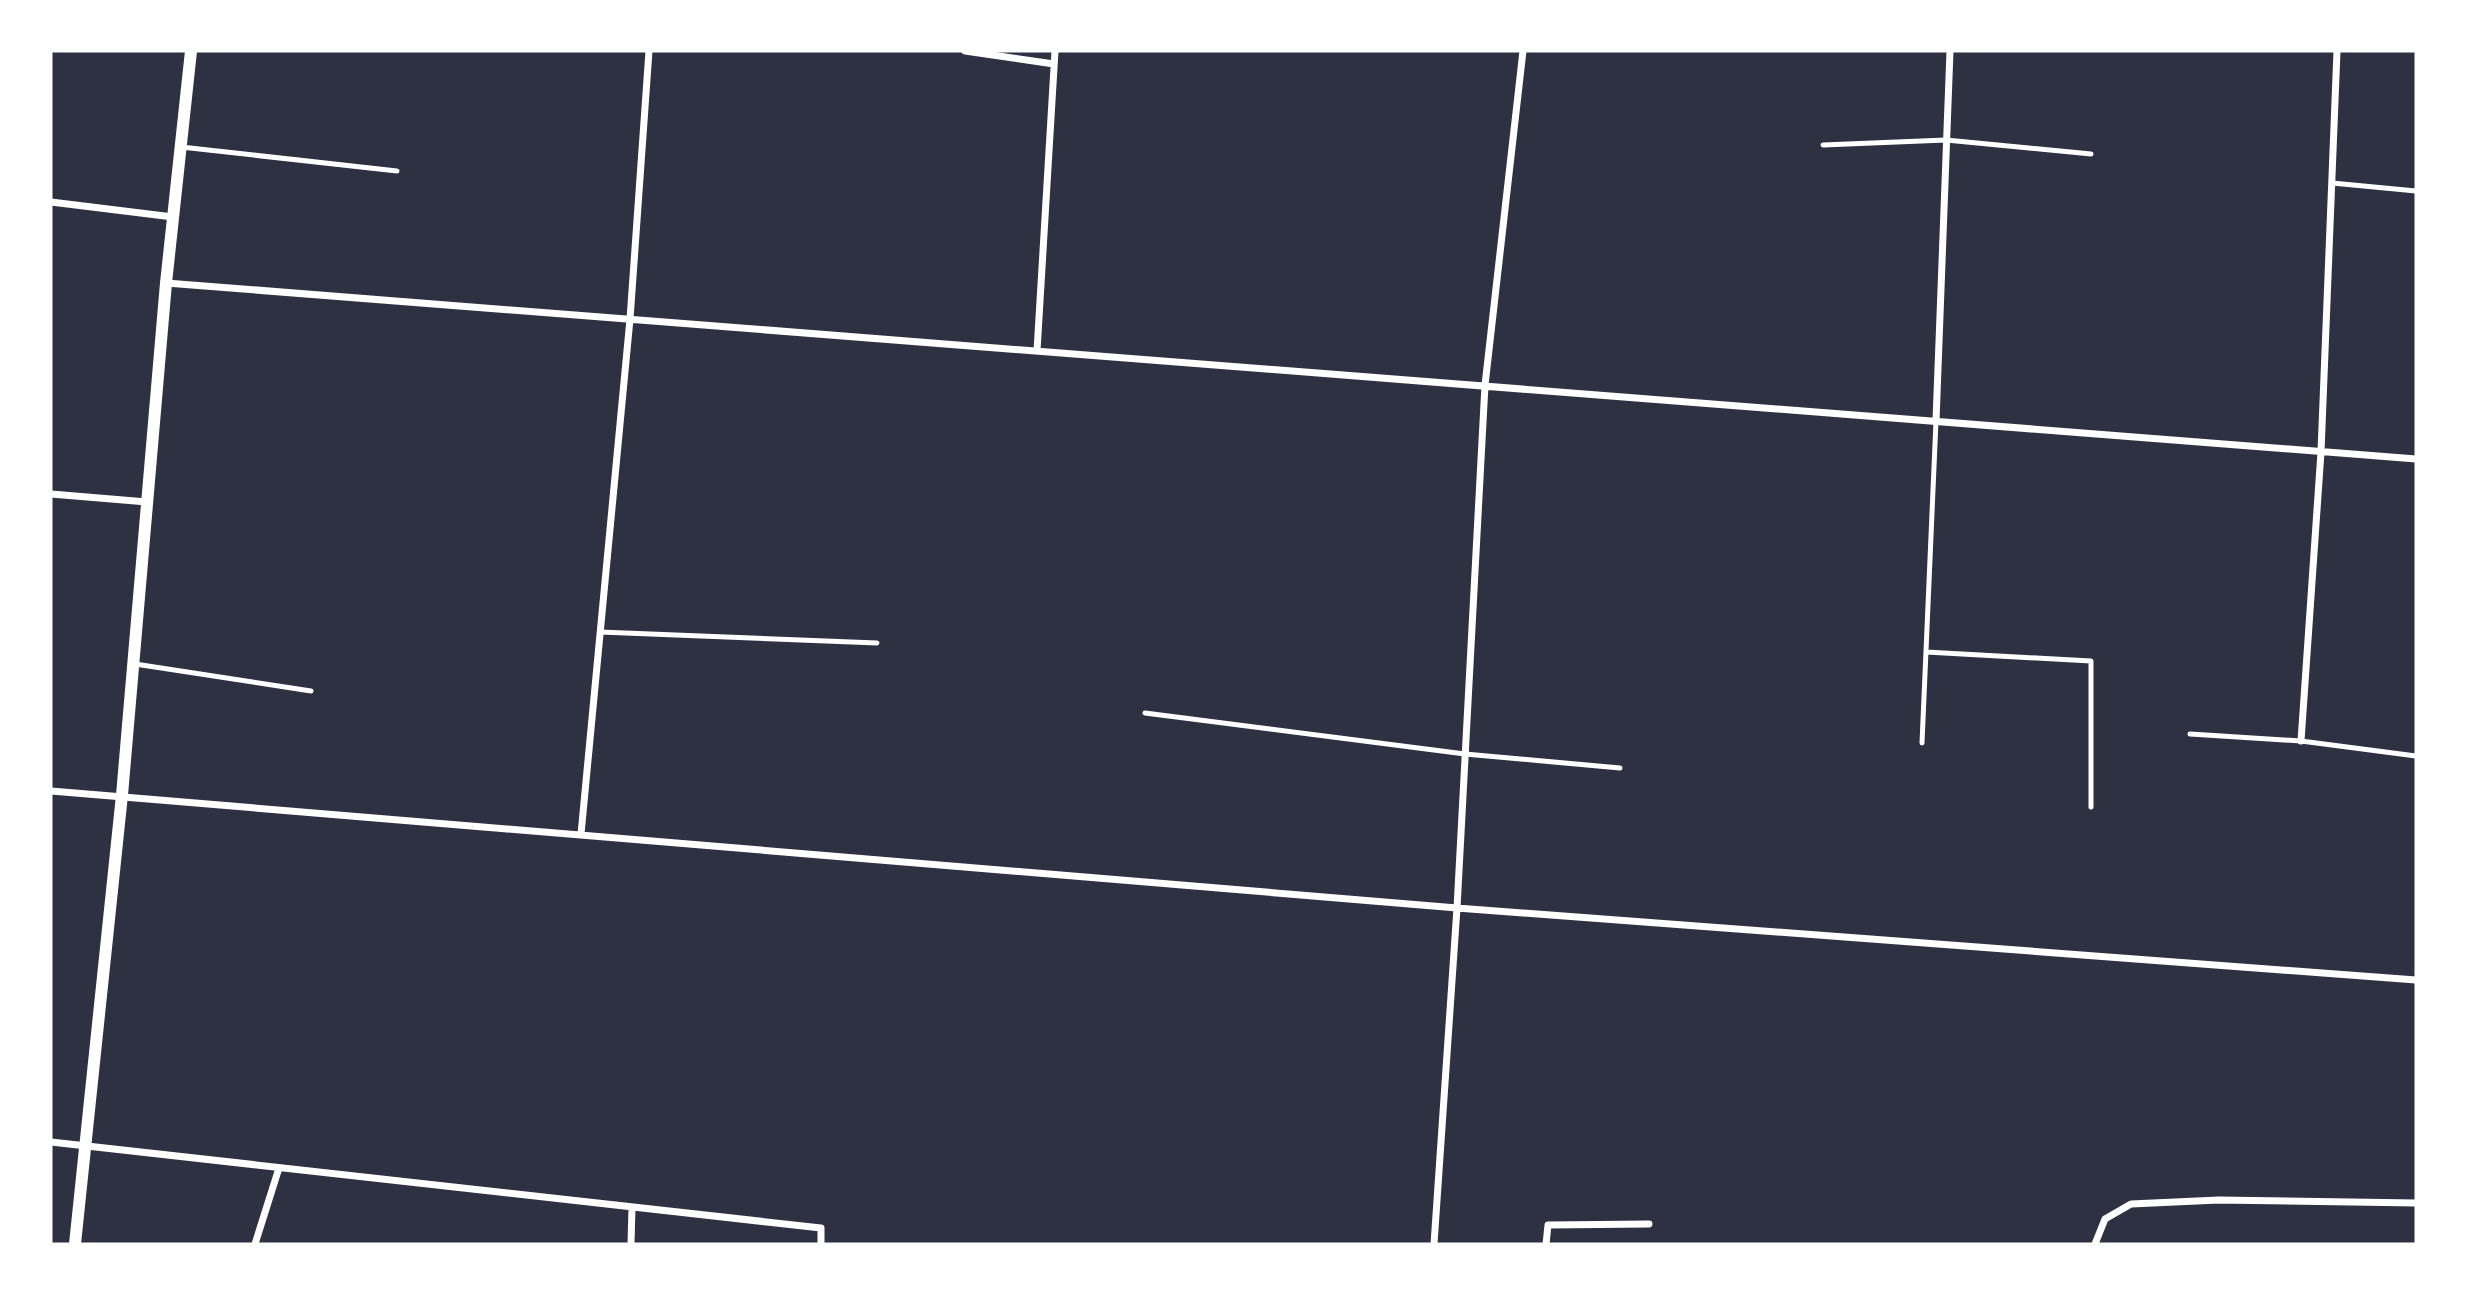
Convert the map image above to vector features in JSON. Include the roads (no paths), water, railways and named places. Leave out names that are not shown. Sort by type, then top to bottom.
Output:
[{"type":"street","points":[[75,1244],[122,796],[166,284],[191,51]]},
{"type":"street","points":[[581,834],[630,319],[649,51]]},
{"type":"street","points":[[965,51],[1054,64]]},
{"type":"street","points":[[1037,351],[1055,51]]},
{"type":"street","points":[[1434,1244],[1457,908],[1485,385],[1523,51]]},
{"type":"street","points":[[1936,421],[1950,51]]},
{"type":"street","points":[[2301,741],[2321,452],[2337,51]]},
{"type":"street","points":[[51,202],[173,217]]},
{"type":"street","points":[[166,284],[2416,459]]},
{"type":"street","points":[[51,494],[147,502]]},
{"type":"street","points":[[51,791],[1457,908],[2416,980]]},
{"type":"street","points":[[51,1142],[821,1228],[821,1244]]},
{"type":"street","points":[[256,1244],[279,1168]]},
{"type":"street","points":[[2095,1244],[2105,1219],[2131,1204],[2220,1200],[2416,1203]]},
{"type":"street","points":[[631,1244],[632,1207]]},
{"type":"street","points":[[1546,1244],[1548,1225],[1649,1224]]},
{"type":"lane","points":[[1823,145],[1946,140],[2091,154]]},
{"type":"lane","points":[[181,146],[397,171]]},
{"type":"lane","points":[[2332,183],[2416,191]]},
{"type":"lane","points":[[1922,743],[1936,421]]},
{"type":"lane","points":[[600,632],[877,643]]},
{"type":"lane","points":[[1926,652],[2091,661],[2091,807]]},
{"type":"lane","points":[[134,664],[311,691]]},
{"type":"lane","points":[[1145,713],[1465,754],[1620,768]]},
{"type":"lane","points":[[2190,734],[2301,741],[2416,756]]}]
